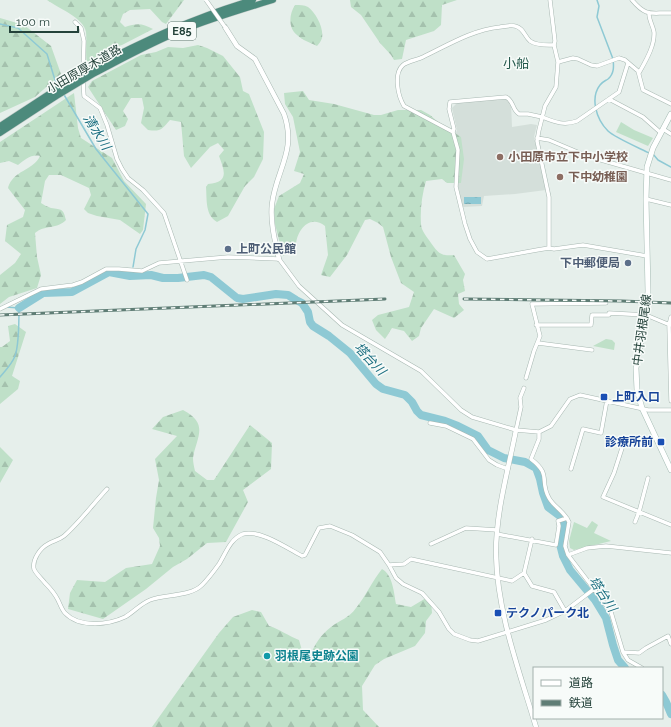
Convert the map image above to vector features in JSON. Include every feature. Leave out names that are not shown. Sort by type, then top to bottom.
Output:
[{"type":"highway","name":"小田原厚木道路","points":[[0,126],[145,40],[222,9],[253,0]]},
{"type":"highway","name":"小田原厚木道路","points":[[94,71],[183,30],[273,0]]},
{"type":"highway","name":"小田原厚木道路","points":[[0,133],[54,95]]},
{"type":"main road","points":[[662,131],[671,114]]},
{"type":"main road","name":"中井羽根尾線","points":[[662,131],[648,160],[646,199],[646,315],[636,368],[637,390],[642,408],[671,470]]},
{"type":"street","points":[[206,0],[237,46],[254,60],[287,122],[289,135],[287,152],[283,168],[275,187],[272,209],[272,223],[279,259],[299,286],[342,325],[421,371],[472,418],[516,430],[539,432],[551,426],[566,403],[575,397],[584,395],[657,411],[671,410]]},
{"type":"street","points":[[549,248],[549,197],[537,138],[546,106],[556,87],[558,62],[554,45],[555,41],[550,0]]},
{"type":"street","points":[[632,0],[648,14],[654,33],[650,51],[639,74],[640,84],[643,90],[671,104]]},
{"type":"street","points":[[648,14],[671,13]]},
{"type":"street","points":[[75,22],[81,28],[84,41],[82,65],[84,96],[100,108],[113,141],[117,159],[128,178],[143,190],[164,213],[187,280]]},
{"type":"street","points":[[453,132],[404,106],[401,100],[398,78],[404,64],[487,28],[515,26],[522,29],[530,40],[536,43],[554,45]]},
{"type":"street","points":[[558,62],[573,58],[592,66],[597,66],[619,58],[625,60],[639,74]]},
{"type":"street","points":[[628,63],[619,92],[572,123],[560,124],[542,117],[520,114],[514,110],[511,100],[506,97],[450,102],[449,109],[458,150],[456,187],[469,236],[477,252],[487,259],[549,248],[554,250],[583,245],[647,256]]},
{"type":"street","points":[[609,99],[643,117],[662,131],[671,134]]},
{"type":"street","points":[[537,138],[549,140],[577,153],[671,180]]},
{"type":"street","points":[[646,199],[671,205]]},
{"type":"street","points":[[0,309],[41,289],[73,285],[82,282],[106,269],[142,272],[159,263],[181,262],[228,256],[279,259]]},
{"type":"street","points":[[526,378],[540,336],[536,325],[532,304],[606,303]]},
{"type":"street","points":[[536,325],[591,325],[592,315],[609,314],[646,315],[670,325]]},
{"type":"street","points":[[671,318],[671,401]]},
{"type":"street","points":[[538,344],[592,350]]},
{"type":"street","points":[[524,388],[520,398],[521,407],[501,501],[496,553],[499,592],[508,632],[533,717]]},
{"type":"street","points":[[570,469],[584,429],[601,433],[607,400]]},
{"type":"street","points":[[430,423],[446,426],[473,439],[489,460],[497,466],[508,467]]},
{"type":"street","points":[[539,432],[539,439],[531,459],[543,470],[549,499],[567,518],[569,526],[565,546],[568,555],[611,612],[623,652],[628,660],[640,667]]},
{"type":"street","points":[[623,445],[614,473],[603,497],[671,525]]},
{"type":"street","points":[[635,522],[648,478]]},
{"type":"street","points":[[107,489],[64,536],[46,544],[42,548],[34,564],[36,573],[52,590],[63,612],[78,622],[113,621],[126,616],[138,606],[150,600],[163,596],[189,592],[198,588],[219,564],[231,543],[244,534],[260,534],[302,556],[305,555],[319,528],[330,526],[352,535],[380,552],[396,578],[403,584],[422,593],[439,612],[449,629],[454,634],[470,640],[478,641],[546,620],[565,611],[594,589]]},
{"type":"street","points":[[431,544],[466,528],[497,532],[556,545],[560,526],[558,521],[567,518]]},
{"type":"street","points":[[389,565],[404,564],[411,559],[512,581],[524,573],[532,540]]},
{"type":"street","points":[[568,555],[587,548],[606,546],[671,552]]},
{"type":"street","points":[[524,573],[532,586],[554,592],[565,611]]},
{"type":"street","points":[[623,652],[639,653],[668,636],[671,644]]},
{"type":"shaded area","name":"小田原市立下中小学校","points":[[506,99],[511,103],[512,127],[531,124],[537,125],[534,137],[546,190],[484,196],[482,206],[463,207],[458,190],[455,136],[457,130],[452,108],[457,103]]},
{"type":"green space","points":[[47,0],[184,0],[166,24],[162,22],[150,9],[130,10],[123,14],[120,22],[125,27],[139,24],[153,29],[122,45],[109,49],[103,56],[87,64],[86,32],[81,22]]},
{"type":"green space","points":[[350,0],[457,0],[442,5],[441,25],[434,31],[406,40],[402,59],[394,60],[380,43],[361,15],[351,7]]},
{"type":"green space","points":[[295,5],[303,5],[308,7],[319,21],[322,30],[322,39],[317,46],[299,37],[292,29],[290,21]]},
{"type":"green space","points":[[0,18],[24,25],[51,46],[61,74],[35,97],[0,113]]},
{"type":"green space","points":[[198,45],[223,56],[240,77],[243,91],[249,94],[264,132],[263,159],[254,177],[245,186],[228,216],[217,222],[210,215],[206,187],[208,184],[219,181],[224,175],[219,156],[224,150],[218,143],[210,147],[191,168],[184,156],[181,122],[170,120],[159,130],[148,130],[141,123],[144,108],[142,98],[131,98],[123,111],[128,119],[125,126],[116,130],[88,87],[92,81],[141,55],[156,52],[168,47],[183,48]]},
{"type":"green space","points":[[303,91],[309,100],[334,104],[374,115],[381,115],[398,110],[421,110],[461,137],[464,159],[461,183],[447,183],[442,179],[426,181],[423,192],[421,227],[438,252],[443,255],[454,255],[465,274],[463,280],[465,291],[458,294],[459,304],[464,310],[454,318],[434,309],[421,328],[419,336],[412,341],[404,331],[392,328],[385,339],[376,330],[372,320],[378,315],[409,307],[414,292],[401,283],[391,257],[383,227],[378,223],[370,219],[365,220],[347,255],[330,277],[321,275],[328,255],[325,226],[319,223],[309,223],[304,226],[298,236],[296,248],[283,256],[275,224],[274,209],[279,196],[300,183],[304,174],[294,171],[300,152],[293,117],[285,104],[284,93]]},
{"type":"green space","points":[[74,93],[78,128],[81,138],[112,158],[124,181],[146,204],[143,230],[140,234],[120,220],[88,213],[84,209],[91,195],[89,188],[61,175],[49,175],[45,181],[41,203],[51,208],[62,210],[66,220],[59,225],[43,229],[35,233],[37,257],[41,275],[37,288],[9,297],[0,304],[0,275],[15,263],[21,254],[5,241],[7,225],[23,217],[25,210],[8,188],[18,174],[33,165],[40,156],[26,159],[18,165],[9,161],[0,163],[0,142]]},
{"type":"green space","points":[[621,122],[634,130],[653,138],[648,146],[616,132]]},
{"type":"green space","points":[[15,324],[26,332],[12,376],[20,381],[18,389],[0,404],[0,347],[10,341],[8,326]]},
{"type":"green space","points":[[606,339],[612,340],[615,343],[614,350],[593,346]]},
{"type":"green space","points":[[183,410],[191,415],[199,426],[193,463],[195,471],[207,480],[214,480],[250,425],[272,443],[271,469],[243,490],[248,502],[226,542],[207,543],[103,619],[68,609],[70,593],[77,580],[105,582],[126,568],[152,564],[160,546],[159,538],[153,528],[159,480],[155,459],[177,436],[152,429],[163,417]]},
{"type":"green space","points":[[0,447],[13,460],[0,483]]},
{"type":"green space","points":[[592,521],[598,525],[594,533],[611,541],[574,550],[570,548],[569,541],[574,522],[587,528]]},
{"type":"green space","points":[[382,569],[389,575],[391,580],[396,604],[411,607],[426,598],[431,601],[432,613],[426,621],[425,633],[415,646],[384,659],[375,665],[362,686],[363,710],[379,727],[152,727],[219,633],[233,617],[252,610],[261,612],[269,626],[299,640],[303,654],[310,657],[318,640],[331,627],[347,617],[353,611],[363,599]]},
{"type":"water","points":[[464,197],[481,197],[481,204],[464,204]]},
{"type":"waterway","points":[[597,0],[599,6],[597,17],[613,59],[613,70],[611,75],[601,84],[595,96],[596,108],[600,121],[611,133],[649,153]]},
{"type":"waterway","name":"清水川","points":[[0,24],[18,28],[47,54],[55,80],[59,86]]},
{"type":"waterway","name":"清水川","points":[[63,93],[96,149],[148,214],[145,230],[136,249],[133,267]]},
{"type":"waterway","points":[[653,154],[658,160],[671,167]]},
{"type":"waterway","name":"塔台川","points":[[19,308],[43,293],[72,292],[109,272],[130,276],[151,275],[163,278],[204,275],[211,277],[237,298],[243,299],[276,294],[288,295],[302,303],[308,312],[310,322],[313,326],[329,336],[350,353],[376,384],[383,389],[405,395],[421,415],[445,421],[478,436],[488,450],[504,458],[525,462],[536,468],[548,507],[560,516],[564,524],[560,544],[563,556],[570,570],[595,600],[606,618],[618,660],[624,667]]},
{"type":"waterway","points":[[0,377],[14,359],[18,339],[19,308],[6,307]]},
{"type":"waterway","name":"塔台川","points":[[663,697],[671,714]]},
{"type":"railway","points":[[0,315],[385,299]]},
{"type":"railway","points":[[464,299],[671,303]]},
{"type":"place","name":"小田原市立下中小学校","points":[[500,157]]},
{"type":"place","name":"下中幼稚園","points":[[560,177]]},
{"type":"place","name":"上町公民館","points":[[228,249]]},
{"type":"place","name":"下中郵便局","points":[[628,263]]},
{"type":"place","name":"上町入口","points":[[604,397]]},
{"type":"place","name":"診療所前","points":[[661,442]]},
{"type":"place","name":"テクノパーク北","points":[[498,613]]},
{"type":"place","name":"羽根尾史跡公園","points":[[267,656]]},
{"type":"district","name":"小船","points":[[516,63]]}]
